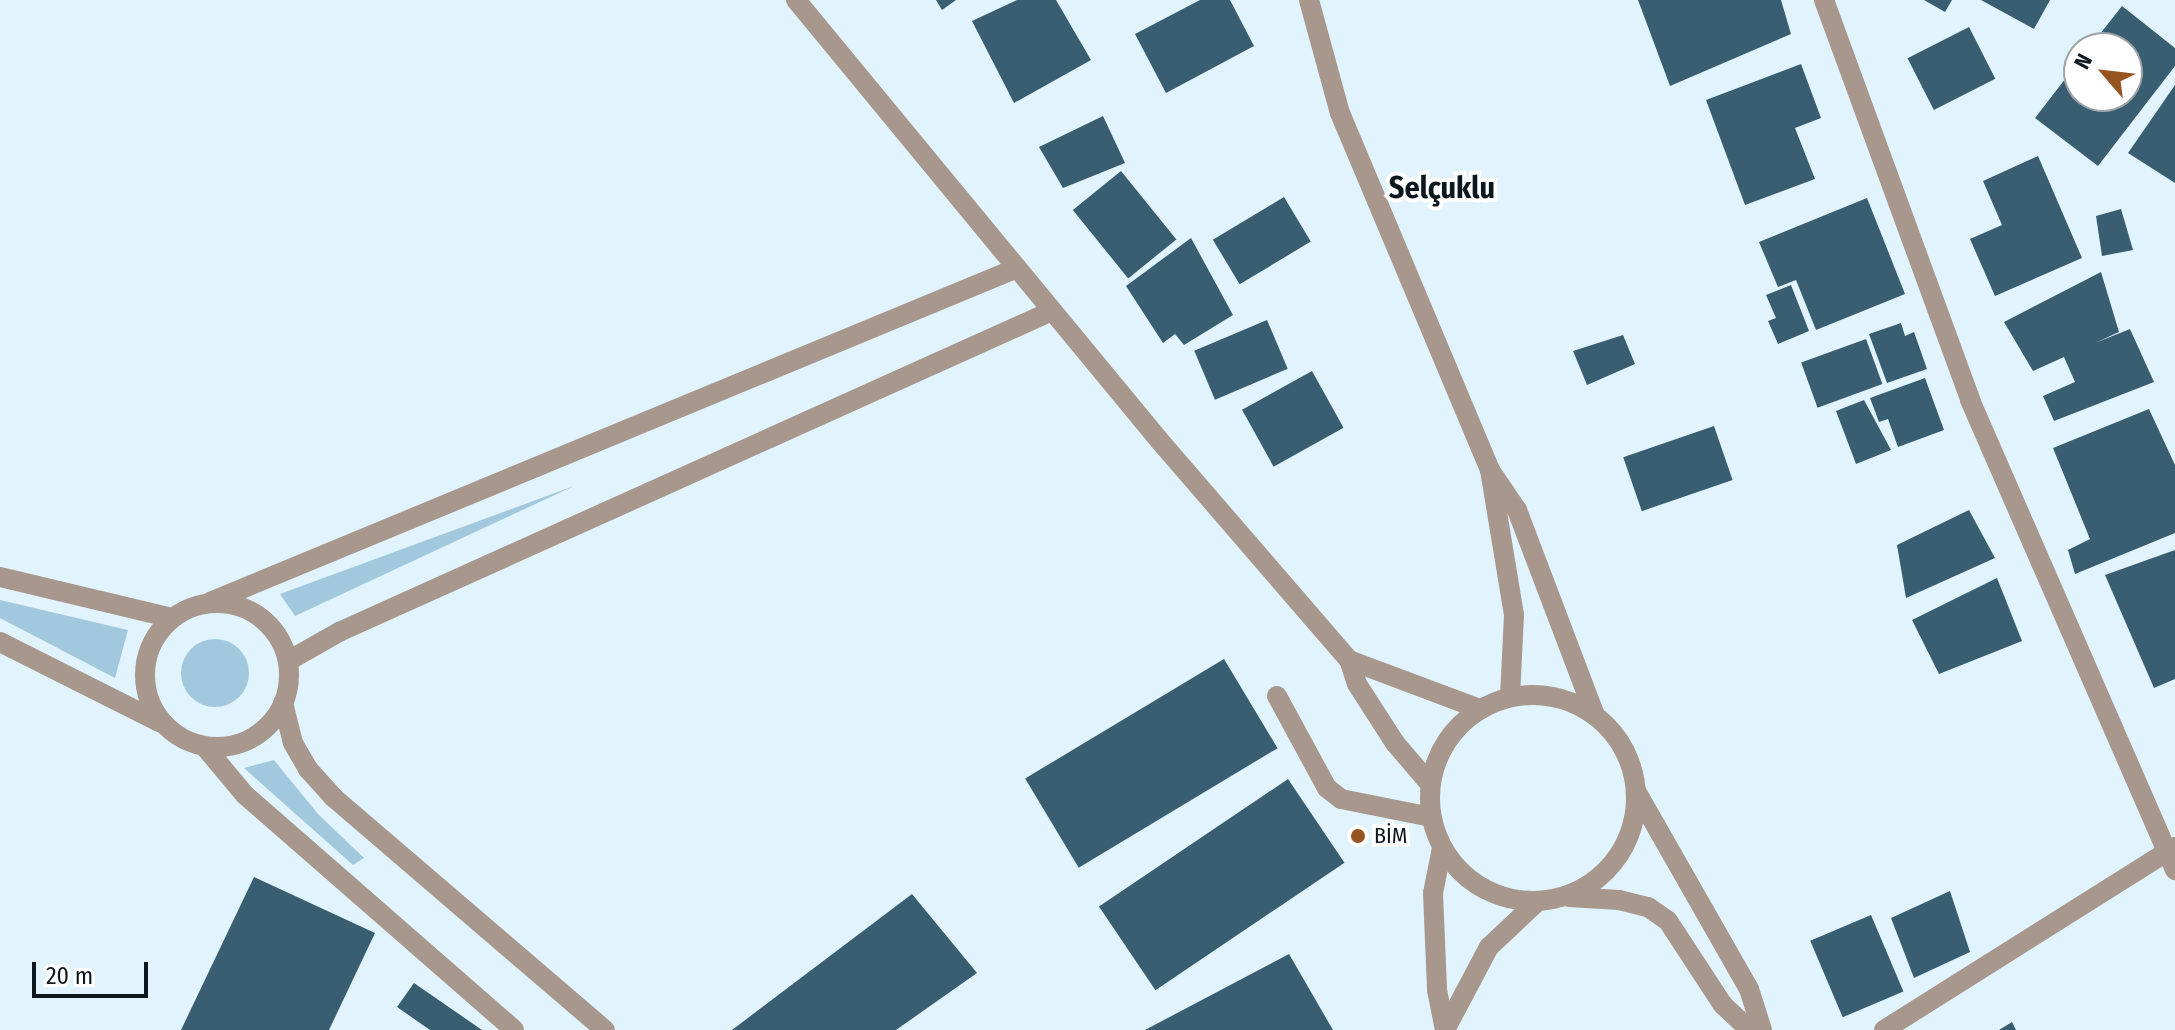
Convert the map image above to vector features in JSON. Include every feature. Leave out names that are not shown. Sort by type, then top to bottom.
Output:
[{"type":"street","points":[[796,0],[1052,311],[1349,660],[1357,684],[1395,743],[1430,784]]},
{"type":"street","points":[[1309,0],[1340,113],[1490,470],[1522,522],[1595,715]]},
{"type":"street","points":[[1824,0],[1970,400],[2172,857],[1884,1030]]},
{"type":"street","points":[[163,724],[149,703],[144,680],[147,656],[172,618],[1017,268]]},
{"type":"street","points":[[288,661],[339,632],[1052,311]]},
{"type":"street","points":[[1490,470],[1514,615],[1510,697]]},
{"type":"street","points":[[0,577],[172,618]]},
{"type":"street","points":[[210,602],[232,604],[269,624],[288,661],[283,703],[293,743],[333,797],[605,1030]]},
{"type":"street","points":[[0,642],[163,724],[182,739],[205,747],[229,747],[252,739],[271,724],[283,703]]},
{"type":"street","points":[[1349,660],[1480,709]]},
{"type":"street","points":[[1445,1030],[1489,947],[1545,901],[1581,890],[1605,872],[1634,821],[1636,791],[1630,762],[1616,736],[1595,715],[1569,701],[1540,695],[1510,697],[1480,709],[1456,729],[1439,755],[1430,784],[1431,817],[1442,848],[1482,888],[1545,901],[1590,895],[1648,907],[1668,921],[1723,1005],[1750,1030]]},
{"type":"street","points":[[1277,696],[1327,788],[1359,804],[1431,817]]},
{"type":"street","points":[[205,747],[245,795],[514,1030]]},
{"type":"street","points":[[1636,791],[1749,989],[1762,1030]]},
{"type":"street","points":[[1442,848],[1433,893],[1437,990],[1445,1030]]},
{"type":"shaded area","points":[[574,486],[295,616],[280,594]]},
{"type":"shaded area","points":[[0,600],[128,630],[115,678],[0,618]]},
{"type":"shaded area","points":[[215,639],[239,649],[249,673],[239,697],[215,707],[191,697],[181,673],[191,649]]},
{"type":"shaded area","points":[[274,760],[318,814],[364,858],[353,865],[244,768]]},
{"type":"building","points":[[936,0],[956,0],[942,10]]},
{"type":"building","points":[[1017,0],[1056,0],[1091,60],[1014,103],[972,21]]},
{"type":"building","points":[[1200,0],[1230,0],[1254,46],[1166,93],[1135,34]]},
{"type":"building","points":[[1638,0],[1781,0],[1791,34],[1670,86]]},
{"type":"building","points":[[1924,0],[1952,0],[1945,12]]},
{"type":"building","points":[[1981,0],[2050,0],[2034,29]]},
{"type":"building","points":[[2122,6],[2175,48],[2175,66],[2143,108],[2143,32],[2102,32]]},
{"type":"building","points":[[1969,27],[1995,79],[1934,110],[1908,58]]},
{"type":"building","points":[[1801,64],[1821,118],[1795,128],[1815,179],[1745,205],[1706,100]]},
{"type":"building","points":[[2063,82],[2063,112],[2140,112],[2098,166],[2035,118]]},
{"type":"building","points":[[2175,85],[2175,183],[2128,153]]},
{"type":"building","points":[[1103,116],[1125,163],[1063,188],[1039,147]]},
{"type":"building","points":[[2038,156],[2082,258],[1995,296],[1970,239],[2002,225],[1983,181]]},
{"type":"building","points":[[1121,171],[1176,239],[1128,278],[1073,210]]},
{"type":"building","points":[[1284,197],[1311,242],[1240,284],[1213,240]]},
{"type":"building","points":[[1867,198],[1905,294],[1816,330],[1796,280],[1778,287],[1759,242]]},
{"type":"building","points":[[2121,209],[2133,250],[2102,256],[2096,216]]},
{"type":"building","points":[[1191,238],[1233,315],[1184,345],[1175,334],[1163,343],[1126,286]]},
{"type":"building","points":[[2101,272],[2119,332],[2095,343],[2130,329],[2154,382],[2054,421],[2043,396],[2075,382],[2064,357],[2033,371],[2004,322]]},
{"type":"building","points":[[1791,285],[1809,331],[1778,344],[1768,321],[1776,318],[1766,295]]},
{"type":"building","points":[[1267,320],[1288,369],[1215,400],[1194,351]]},
{"type":"building","points":[[1901,323],[1905,336],[1914,332],[1927,369],[1887,383],[1869,334]]},
{"type":"building","points":[[1623,335],[1635,364],[1587,385],[1573,351]]},
{"type":"building","points":[[1866,339],[1882,384],[1818,408],[1801,363]]},
{"type":"building","points":[[1312,371],[1344,428],[1274,467],[1242,410]]},
{"type":"building","points":[[1925,378],[1944,430],[1898,447],[1888,419],[1879,422],[1870,398]]},
{"type":"building","points":[[1864,400],[1891,450],[1856,464],[1836,411]]},
{"type":"building","points":[[2149,409],[2175,465],[2175,533],[2075,574],[2068,550],[2090,539],[2053,448]]},
{"type":"building","points":[[1714,426],[1733,480],[1642,511],[1623,457]]},
{"type":"building","points":[[1969,510],[1995,558],[1906,598],[1897,545]]},
{"type":"building","points":[[2175,550],[2175,679],[2154,688],[2105,575]]},
{"type":"building","points":[[1997,578],[2022,641],[1939,674],[1912,620]]},
{"type":"building","points":[[1224,659],[1278,748],[1079,868],[1025,778]]},
{"type":"building","points":[[1288,779],[1344,863],[1155,990],[1099,906]]},
{"type":"building","points":[[254,877],[375,933],[329,1030],[181,1030]]},
{"type":"building","points":[[1950,891],[1970,952],[1914,978],[1891,918]]},
{"type":"building","points":[[912,894],[977,973],[896,1030],[732,1030]]},
{"type":"building","points":[[1871,915],[1903,991],[1843,1017],[1810,941]]},
{"type":"building","points":[[1289,954],[1333,1030],[1145,1030]]},
{"type":"building","points":[[414,983],[482,1030],[430,1030],[397,1007]]},
{"type":"building","points":[[2012,1022],[2016,1030],[1999,1030]]},
{"type":"place","name":"BİM","points":[[1358,836]]},
{"type":"district","name":"Selçuklu","points":[[1442,188]]}]
